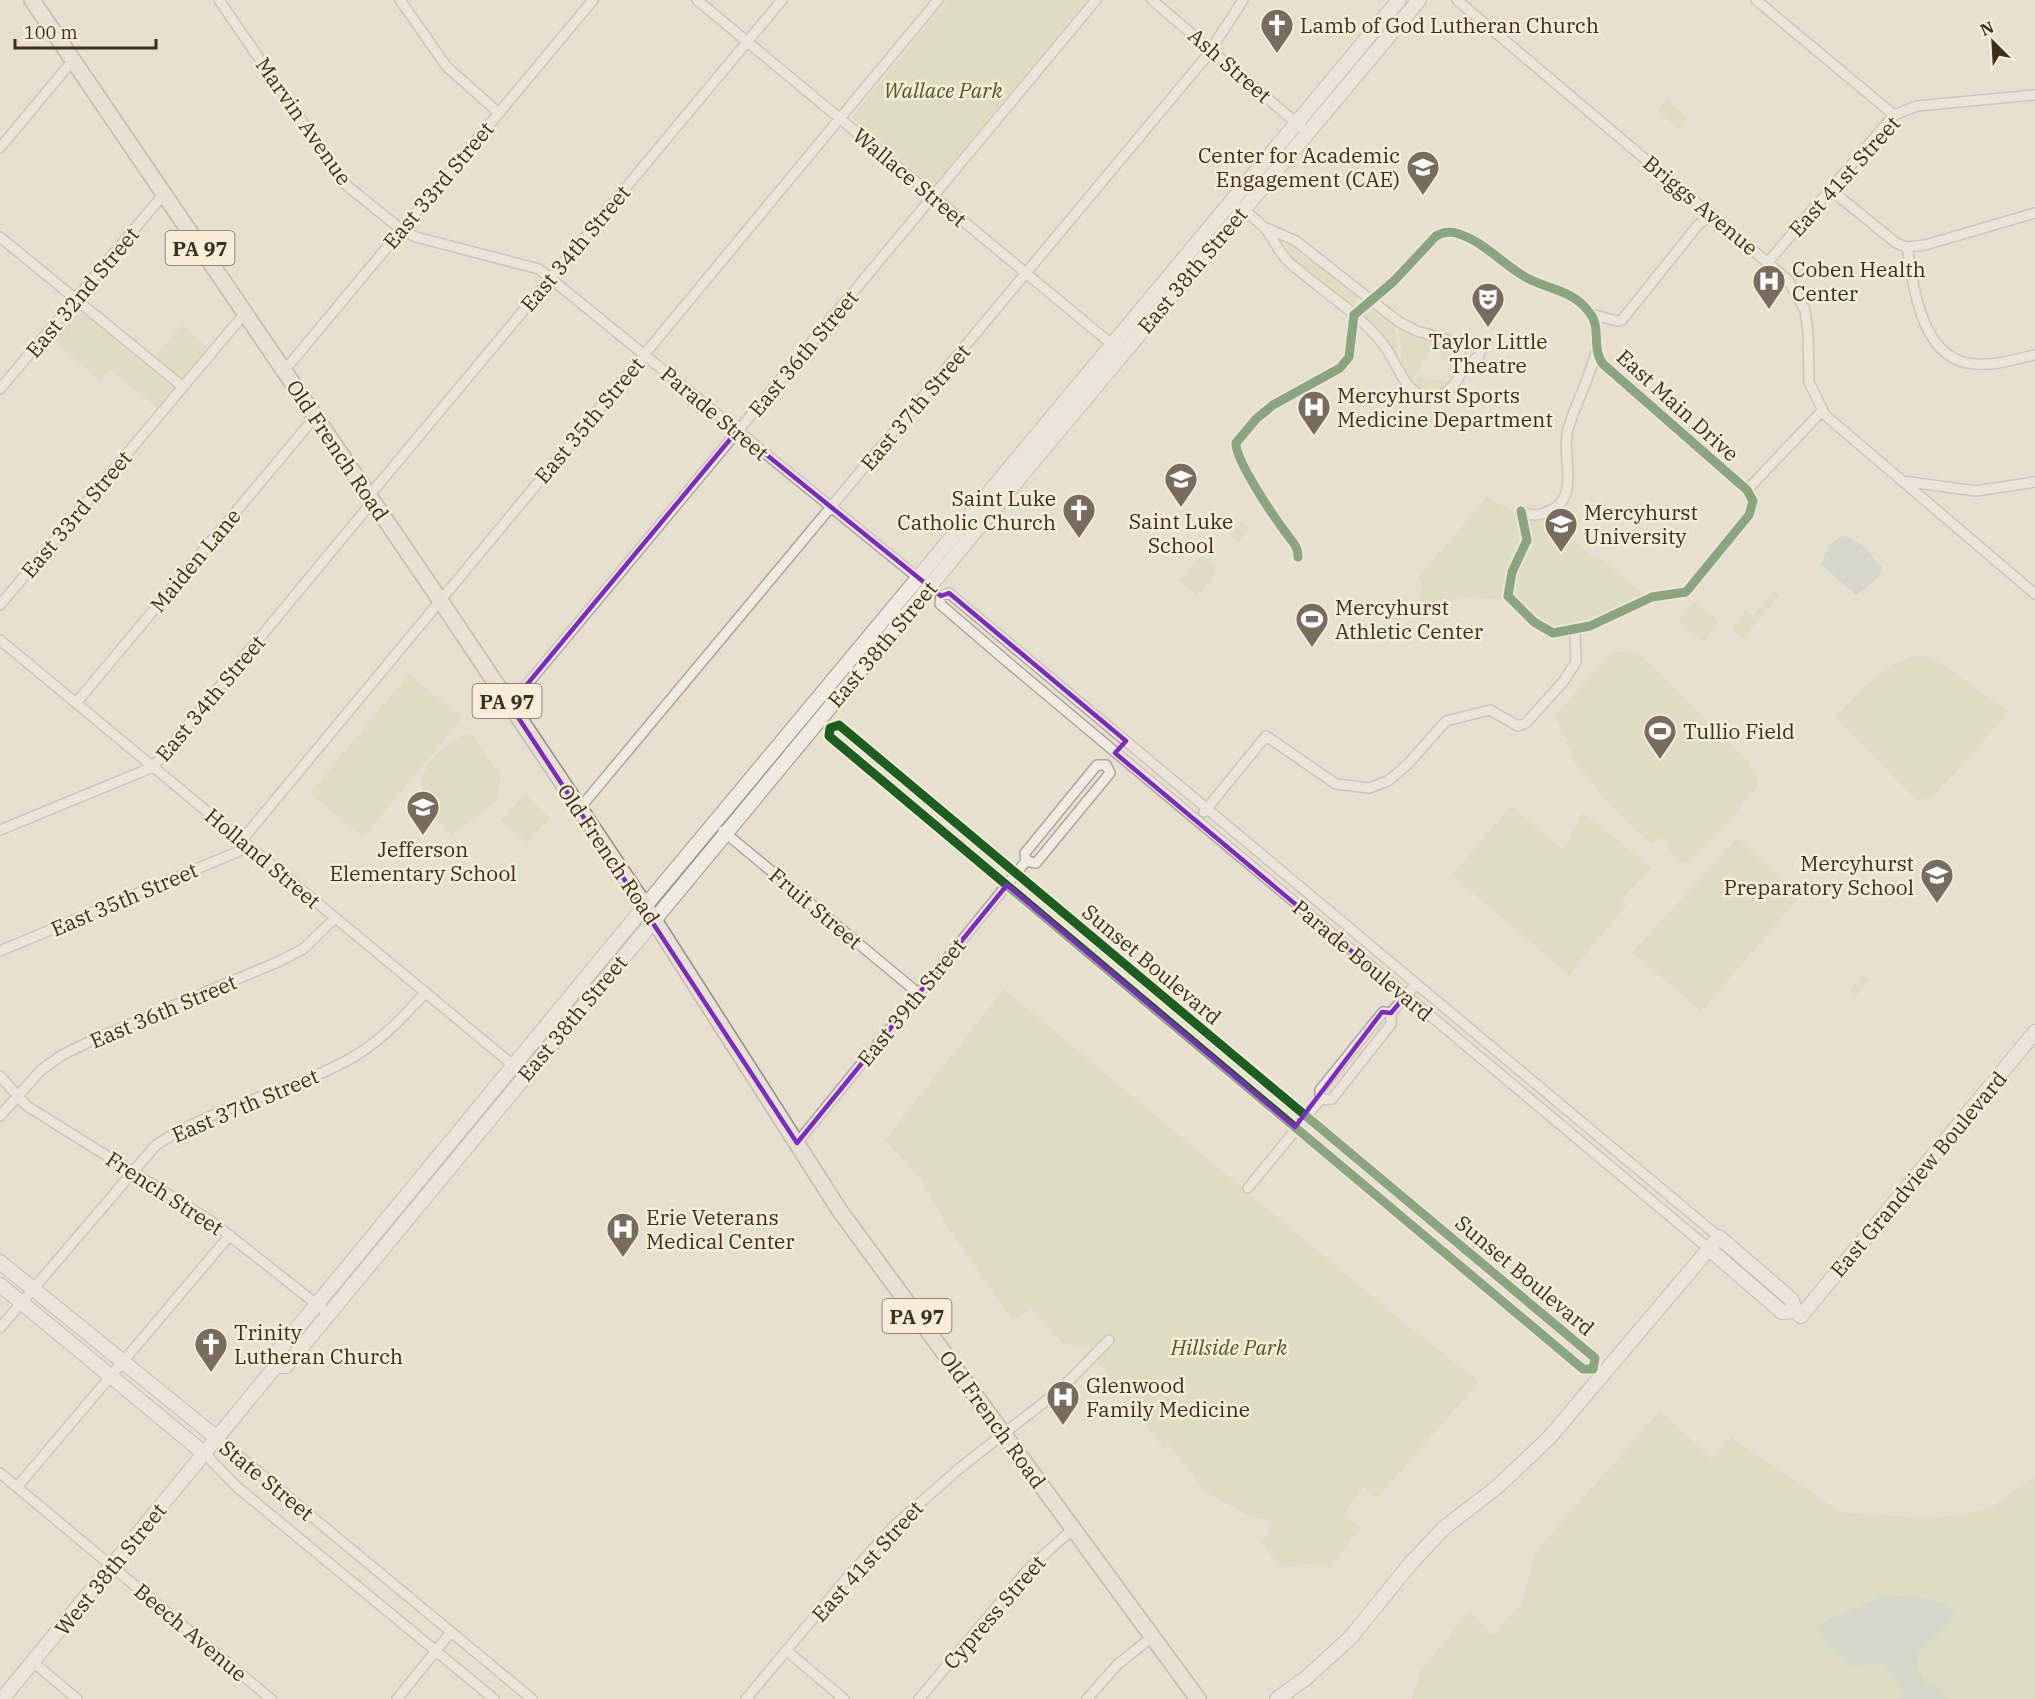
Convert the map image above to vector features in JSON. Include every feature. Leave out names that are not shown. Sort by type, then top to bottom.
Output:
[{"type":"main road","name":"Old French Road","points":[[32,0],[580,808],[855,1232],[1198,1699]]},
{"type":"main road","name":"East 38th Street","points":[[923,583],[1123,353],[1238,204],[1302,127],[1399,0]]},
{"type":"main road","name":"East 38th Street","points":[[1302,127],[1419,0]]},
{"type":"main road","name":"East 38th Street","points":[[217,1438],[276,1366],[275,1355],[653,920],[820,718],[923,583],[1112,344],[1238,204]]},
{"type":"main road","name":"East 38th Street","points":[[276,1366],[286,1366],[329,1314],[520,1071],[645,906],[714,823],[820,718]]},
{"type":"main road","name":"East Grandview Boulevard","points":[[1798,1314],[2035,1032]]},
{"type":"main road","points":[[1277,1699],[1306,1678],[1346,1643],[1425,1548],[1455,1518],[1519,1468],[1598,1373],[1719,1237]]},
{"type":"main road","name":"Parade Boulevard","points":[[1719,1237],[1792,1300],[1798,1314]]},
{"type":"main road","name":"Parade Boulevard","points":[[1708,1248],[1782,1312],[1798,1314]]},
{"type":"main road","name":"State Street","points":[[0,1262],[122,1364],[217,1438]]},
{"type":"main road","name":"State Street","points":[[0,1285],[205,1454]]},
{"type":"main road","name":"West 38th Street","points":[[2,1699],[217,1438]]},
{"type":"street","name":"Marvin Avenue","points":[[219,0],[346,185],[402,230]]},
{"type":"street","points":[[400,0],[447,67],[499,113]]},
{"type":"street","name":"East 33rd Street","points":[[284,371],[593,0]]},
{"type":"street","name":"Wallace Street","points":[[697,0],[1123,353]]},
{"type":"street","name":"East 34th Street","points":[[0,830],[153,767],[551,278],[782,0]]},
{"type":"street","name":"East 35th Street","points":[[0,951],[246,843],[441,600],[938,0]]},
{"type":"street","name":"East 36th Street","points":[[510,705],[1096,0]]},
{"type":"street","name":"Ash Street","points":[[1152,0],[1302,127]]},
{"type":"street","name":"East 37th Street","points":[[580,808],[1212,49],[1243,0]]},
{"type":"street","name":"Briggs Avenue","points":[[1457,0],[1769,261],[1788,280],[1805,310],[1809,381],[1822,411],[1837,428],[2035,594]]},
{"type":"street","points":[[1756,0],[1894,116]]},
{"type":"street","points":[[0,148],[72,60]]},
{"type":"street","name":"East 41st Street","points":[[1769,261],[1894,116],[1917,106],[2035,95]]},
{"type":"street","points":[[1831,190],[1896,243],[1907,246],[1925,245],[2035,213]]},
{"type":"street","name":"East 32nd Street","points":[[0,390],[164,195]]},
{"type":"street","points":[[1238,204],[1264,227],[1287,260],[1354,315],[1383,344],[1402,376],[1419,394],[1432,399],[1439,397],[1453,385],[1462,370],[1479,356],[1480,349],[1477,345],[1454,342],[1417,331],[1399,322],[1296,241],[1264,227]]},
{"type":"street","points":[[1298,557],[1296,544],[1285,533],[1241,464],[1236,443],[1271,406],[1340,368],[1349,357],[1354,315],[1394,280],[1434,238],[1452,232],[1464,236],[1527,278],[1569,293],[1591,314],[1617,321],[1622,320],[1698,225],[1712,214]]},
{"type":"street","name":"Parade Street","points":[[402,230],[447,246],[539,269],[923,583]]},
{"type":"street","points":[[0,237],[183,387]]},
{"type":"street","points":[[1907,246],[1927,327],[1941,350],[1952,358],[1976,364],[2035,355]]},
{"type":"street","name":"East 33rd Street","points":[[0,605],[245,313]]},
{"type":"street","name":"East Main Drive","points":[[1575,630],[1604,620],[1652,597],[1686,592],[1749,515],[1753,501],[1747,490],[1603,364],[1596,351],[1595,325],[1591,314]]},
{"type":"street","points":[[1454,342],[1462,353],[1462,370]]},
{"type":"street","points":[[1196,821],[1266,736],[1336,784],[1369,788],[1388,781],[1407,765],[1446,721],[1490,710],[1498,712],[1511,724],[1518,726],[1526,723],[1563,682],[1576,662],[1575,630],[1553,633],[1545,630],[1508,596],[1512,572],[1527,540],[1521,511],[1531,516],[1551,510],[1559,504],[1567,489],[1567,431],[1592,372],[1596,351]]},
{"type":"street","points":[[1747,490],[1822,411]]},
{"type":"street","name":"Maiden Lane","points":[[76,703],[315,417]]},
{"type":"street","points":[[1901,480],[1976,491],[2035,482]]},
{"type":"street","name":"Parade Boulevard","points":[[923,583],[940,596]]},
{"type":"street","name":"Parade Boulevard","points":[[940,596],[949,593],[1719,1237]]},
{"type":"street","name":"Parade Boulevard","points":[[940,596],[940,604],[1115,753],[1708,1248]]},
{"type":"street","name":"Holland Street","points":[[0,640],[520,1071]]},
{"type":"street","name":"Sunset Boulevard","points":[[820,718],[839,725],[1595,1358],[1598,1373],[1583,1369],[830,736],[820,718]]},
{"type":"street","name":"East 39th Street","points":[[1106,765],[1126,741]]},
{"type":"street","name":"East 39th Street","points":[[1026,861],[1024,853],[1097,765],[1106,765]]},
{"type":"street","name":"East 39th Street","points":[[1026,861],[1036,863],[1110,773],[1106,765]]},
{"type":"street","name":"Fruit Street","points":[[714,823],[918,993]]},
{"type":"street","name":"East 39th Street","points":[[797,1143],[1026,861]]},
{"type":"street","name":"East 36th Street","points":[[0,1116],[41,1070],[62,1055],[97,1038],[280,962],[303,949],[335,918]]},
{"type":"street","points":[[1320,1100],[1332,1099],[1391,1024],[1391,1013],[1416,984]]},
{"type":"street","name":"East 37th Street","points":[[0,1328],[155,1146],[175,1134],[357,1054],[389,1031],[426,992]]},
{"type":"street","points":[[1248,1188],[1295,1127],[1320,1100],[1320,1090],[1380,1015],[1391,1013]]},
{"type":"street","name":"French Street","points":[[0,1076],[27,1106],[133,1171],[230,1235],[329,1314]]},
{"type":"street","points":[[17,1487],[230,1235]]},
{"type":"street","name":"East 41st Street","points":[[746,1699],[846,1579],[894,1526],[961,1467],[1061,1389],[1109,1340]]},
{"type":"street","name":"State Street","points":[[217,1438],[532,1699]]},
{"type":"street","name":"State Street","points":[[205,1454],[237,1487],[494,1699]]},
{"type":"street","name":"Beech Avenue","points":[[0,1473],[271,1699]]},
{"type":"street","name":"Cypress Street","points":[[919,1699],[1023,1575],[1073,1528]]},
{"type":"street","points":[[397,1699],[451,1632]]},
{"type":"street","points":[[1087,1699],[1117,1665],[1152,1637]]},
{"type":"street","points":[[787,1651],[844,1699]]},
{"type":"street","points":[[33,1662],[77,1699]]},
{"type":"highlighted area","points":[[737,431],[941,596],[949,593],[1126,741],[1115,753],[1405,996],[1391,1013],[1382,1012],[1295,1127],[1007,885],[797,1143],[510,705]]},
{"type":"green space","name":"Wallace Park","points":[[947,0],[1087,0],[940,178],[931,185],[852,117]]},
{"type":"green space","points":[[1667,99],[1688,118],[1678,129],[1657,110]]},
{"type":"green space","points":[[1290,244],[1296,245],[1356,294],[1355,304],[1348,305],[1289,258],[1285,251]]},
{"type":"green space","points":[[79,309],[171,386],[173,390],[158,408],[110,370],[100,381],[50,338],[73,311]]},
{"type":"green space","points":[[1371,310],[1393,322],[1397,343],[1396,358],[1366,320],[1365,316]]},
{"type":"green space","points":[[182,325],[208,348],[186,375],[180,378],[154,357]]},
{"type":"green space","points":[[1398,326],[1436,341],[1411,382],[1402,363]]},
{"type":"green space","points":[[1440,343],[1452,351],[1459,364],[1451,379],[1447,363],[1435,349]]},
{"type":"green space","points":[[1419,376],[1448,382],[1441,391],[1433,394],[1414,386]]},
{"type":"green space","points":[[1487,497],[1528,520],[1551,516],[1563,533],[1595,558],[1601,558],[1645,596],[1603,617],[1567,627],[1551,626],[1540,620],[1516,598],[1501,600],[1459,596],[1450,603],[1419,616],[1416,612],[1422,583],[1417,579]]},
{"type":"green space","points":[[1242,522],[1250,529],[1238,542],[1231,535]]},
{"type":"green space","points":[[1202,555],[1217,567],[1214,570],[1217,573],[1197,596],[1179,581]]},
{"type":"green space","points":[[1774,591],[1779,595],[1743,639],[1733,627],[1746,610],[1753,615]]},
{"type":"green space","points":[[1694,602],[1719,622],[1703,642],[1678,621]]},
{"type":"green space","name":"Tullio Field","points":[[1613,652],[1638,653],[1750,763],[1753,772],[1759,777],[1758,783],[1737,814],[1684,865],[1670,853],[1668,844],[1662,838],[1651,844],[1593,787],[1595,785],[1570,757],[1574,753],[1565,743],[1568,739],[1558,731],[1561,727],[1555,715]]},
{"type":"green space","points":[[1921,654],[1938,661],[2009,712],[1931,799],[1916,800],[1836,717],[1874,678],[1897,663]]},
{"type":"green space","points":[[409,674],[462,718],[363,837],[310,793]]},
{"type":"green space","points":[[470,733],[501,775],[496,801],[452,836],[428,804],[422,782],[424,773],[435,755],[461,736]]},
{"type":"green space","points":[[525,794],[550,818],[527,843],[501,821]]},
{"type":"green space","points":[[1511,806],[1563,850],[1582,813],[1651,869],[1622,899],[1627,904],[1569,975],[1452,875]]},
{"type":"green space","points":[[1738,838],[1800,897],[1701,1011],[1632,952]]},
{"type":"green space","points":[[1862,975],[1869,980],[1856,996],[1850,991]]},
{"type":"green space","name":"Hillside Park","points":[[1004,989],[1386,1308],[1479,1382],[1377,1498],[1363,1487],[1344,1514],[1361,1528],[1330,1567],[1316,1563],[1281,1568],[1261,1542],[1273,1527],[1267,1520],[1251,1517],[1204,1491],[1170,1445],[1164,1449],[1083,1342],[1083,1348],[1063,1343],[1031,1308],[1013,1322],[946,1224],[921,1180],[885,1140]]},
{"type":"green space","points":[[1660,1411],[1712,1459],[1731,1437],[1840,1512],[1923,1518],[1961,1515],[1990,1508],[2035,1477],[2035,1699],[1412,1699],[1420,1672],[1469,1611],[1492,1635],[1521,1604],[1536,1551]]},
{"type":"shaded area","points":[[1841,536],[1859,543],[1883,568],[1879,577],[1856,595],[1821,564],[1830,545]]},
{"type":"shaded area","points":[[1885,1595],[1940,1602],[1956,1611],[1950,1623],[1918,1652],[1917,1667],[1926,1684],[1940,1688],[1946,1699],[1903,1699],[1899,1680],[1883,1664],[1851,1665],[1822,1639],[1819,1624]]},
{"type":"cycle path","points":[[1298,557],[1294,544],[1248,475],[1237,451],[1236,443],[1256,419],[1273,405],[1340,368],[1349,357],[1354,315],[1394,281],[1436,236],[1444,233],[1456,233],[1478,243],[1520,274],[1569,295],[1583,305],[1593,318],[1599,358],[1603,364],[1747,490],[1753,501],[1749,515],[1686,592],[1652,597],[1590,626],[1553,633],[1534,622],[1508,596],[1512,572],[1527,540],[1521,511]]},
{"type":"cycle path","points":[[839,725],[1595,1358],[1593,1369],[1583,1369],[829,736],[830,728],[839,725]]},
{"type":"place","name":"Lamb of God Lutheran Church","points":[[1277,54]]},
{"type":"place","name":"Center for Academic Engagement (CAE)","points":[[1423,196]]},
{"type":"place","name":"Coben Health Center","points":[[1769,310]]},
{"type":"place","name":"Taylor Little Theatre","points":[[1488,328]]},
{"type":"place","name":"Mercyhurst Sports Medicine Department","points":[[1314,436]]},
{"type":"place","name":"Saint Luke School","points":[[1181,508]]},
{"type":"place","name":"Saint Luke Catholic Church","points":[[1079,539]]},
{"type":"place","name":"Mercyhurst University","points":[[1561,553]]},
{"type":"place","name":"Mercyhurst Athletic Center","points":[[1312,648]]},
{"type":"place","name":"Tullio Field","points":[[1660,760]]},
{"type":"place","name":"Jefferson Elementary School","points":[[423,836]]},
{"type":"place","name":"Mercyhurst Preparatory School","points":[[1937,904]]},
{"type":"place","name":"Erie Veterans Medical Center","points":[[623,1258]]},
{"type":"place","name":"Trinity Lutheran Church","points":[[211,1373]]},
{"type":"place","name":"Glenwood Family Medicine","points":[[1063,1426]]}]
